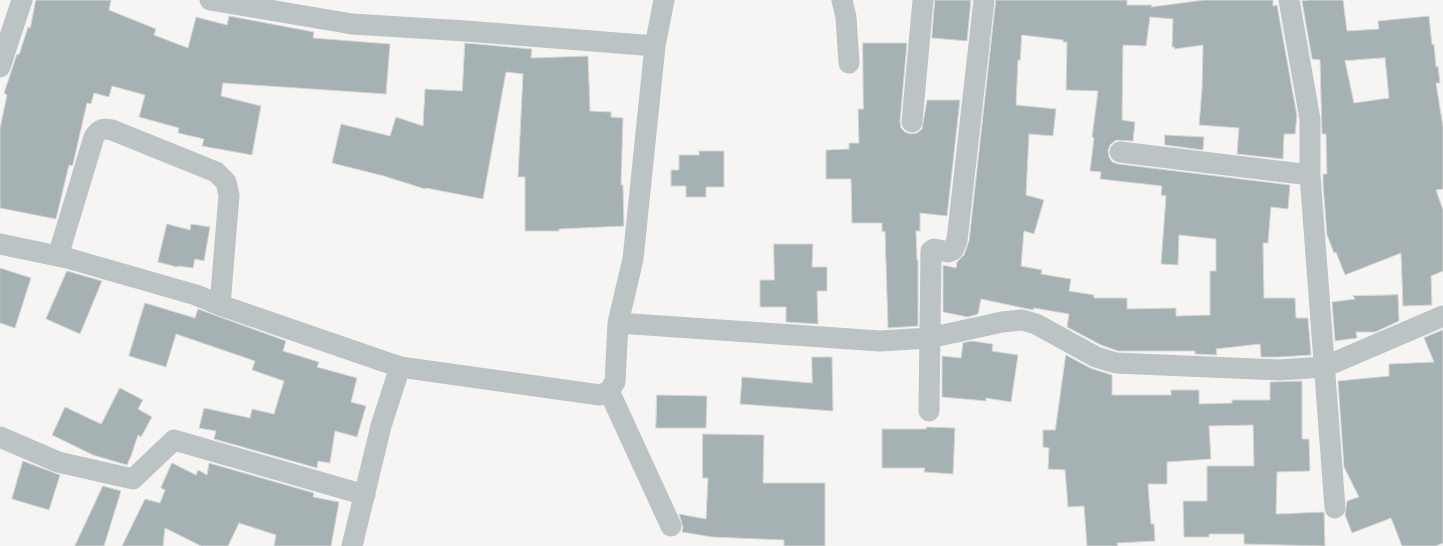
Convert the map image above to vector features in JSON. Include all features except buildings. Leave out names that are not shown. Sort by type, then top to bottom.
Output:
[{"type":"street","points":[[0,67],[22,0]]},
{"type":"street","points":[[210,0],[352,24],[466,30],[655,46]]},
{"type":"street","points":[[0,244],[58,256],[196,295],[400,367],[600,395],[609,391],[615,382],[618,323],[633,259],[655,46],[664,0]]},
{"type":"street","points":[[842,0],[846,17],[849,63]]},
{"type":"street","points":[[912,122],[923,0]]},
{"type":"street","points":[[928,411],[931,251],[934,249],[948,252],[953,250],[957,240],[984,0]]},
{"type":"street","points":[[1289,0],[1310,119],[1310,175],[1335,508]]},
{"type":"street","points":[[58,256],[94,137],[98,131],[104,128],[112,130],[216,172],[226,182],[229,195],[220,305]]},
{"type":"street","points":[[1120,152],[1310,175]]},
{"type":"street","points":[[618,323],[880,340],[929,338],[1002,322],[1022,320],[1036,324],[1096,357],[1116,363],[1280,370],[1324,367],[1443,316]]},
{"type":"street","points":[[352,546],[382,426],[400,367]]},
{"type":"street","points":[[609,391],[671,526]]},
{"type":"street","points":[[0,437],[58,462],[133,479],[174,440],[365,494]]}]
